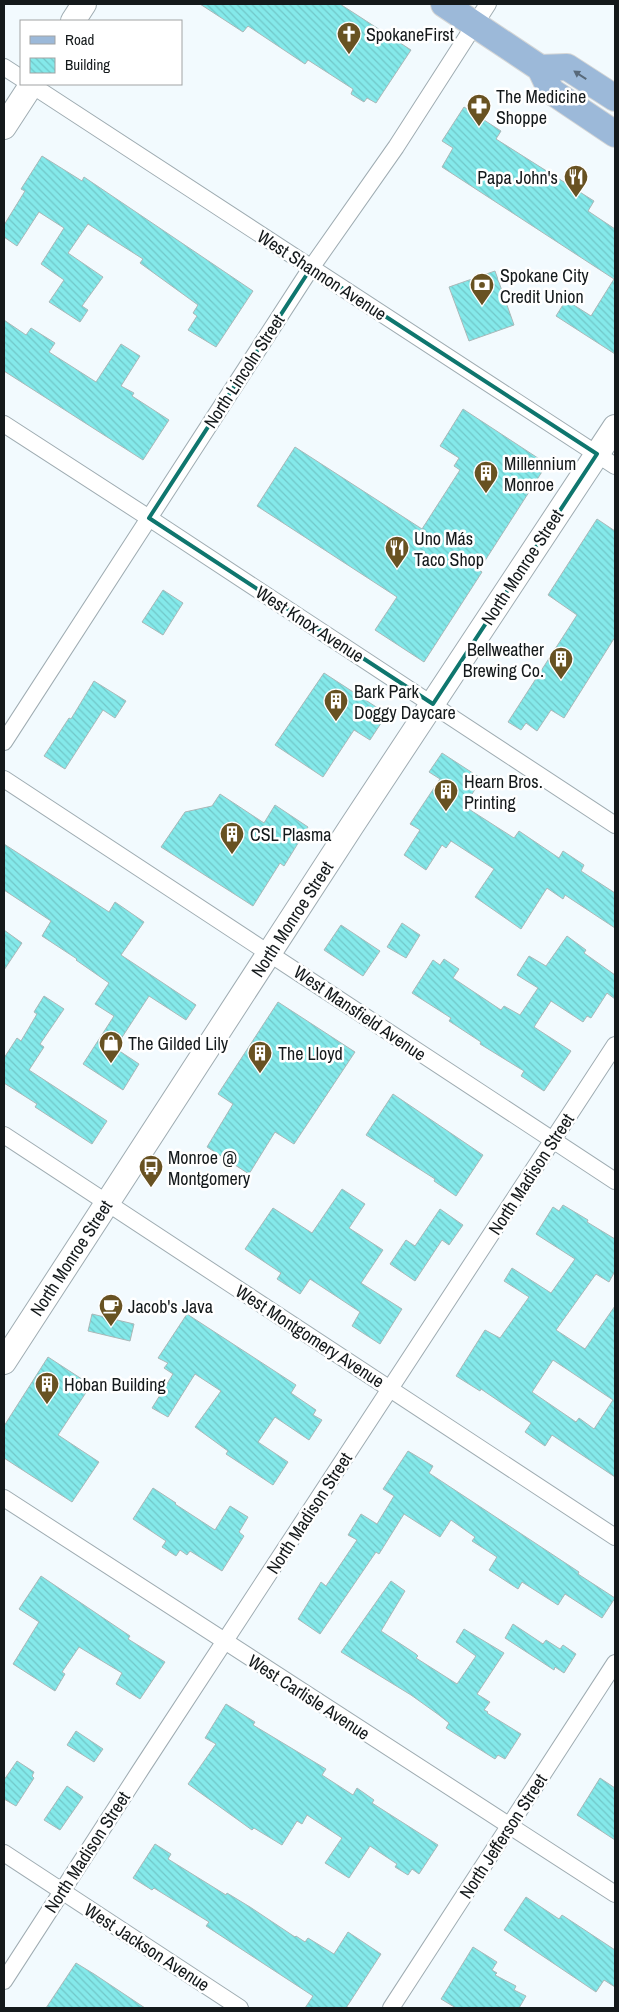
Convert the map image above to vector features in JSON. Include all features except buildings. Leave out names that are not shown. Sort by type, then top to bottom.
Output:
[{"type":"main road","points":[[74,20],[84,4]]},
{"type":"main road","points":[[444,4],[482,14],[540,68],[550,91],[615,134]]},
{"type":"main road","points":[[540,68],[567,66],[615,98]]},
{"type":"main road","points":[[4,127],[28,85]]},
{"type":"main road","name":"North Monroe Street","points":[[4,1362],[433,704],[606,460],[615,427]]},
{"type":"street","name":"North Lincoln Street","points":[[4,742],[311,268],[396,147],[482,14]]},
{"type":"street","name":"West Shannon Avenue","points":[[4,67],[20,77]]},
{"type":"street","name":"West Shannon Avenue","points":[[32,85],[606,460]]},
{"type":"street","name":"West Knox Avenue","points":[[4,424],[615,825]]},
{"type":"street","name":"West Mansfield Avenue","points":[[4,779],[615,1181]]},
{"type":"street","name":"North Madison Street","points":[[4,1981],[615,1045]]},
{"type":"street","name":"West Montgomery Avenue","points":[[4,1136],[615,1537]]},
{"type":"street","name":"West Carlisle Avenue","points":[[4,1498],[615,1894]]},
{"type":"street","name":"North Jefferson Street","points":[[391,2008],[615,1663]]},
{"type":"street","name":"West Jackson Avenue","points":[[4,1853],[240,2008]]},
{"type":"highlighted area","points":[[311,268],[597,454],[433,704],[149,518]]},
{"type":"place","name":"SpokaneFirst","points":[[349,55]]},
{"type":"place","name":"The Medicine Shoppe","points":[[479,127]]},
{"type":"place","name":"Papa John's","points":[[576,198]]},
{"type":"place","name":"Spokane City Credit Union","points":[[482,306]]},
{"type":"place","name":"Millennium Monroe","points":[[486,494]]},
{"type":"place","name":"Uno Más Taco Shop","points":[[397,569]]},
{"type":"place","name":"Bellweather Brewing Co.","points":[[561,680]]},
{"type":"place","name":"Bark Park Doggy Daycare","points":[[336,722]]},
{"type":"place","name":"Hearn Bros. Printing","points":[[446,812]]},
{"type":"place","name":"CSL Plasma","points":[[232,855]]},
{"type":"place","name":"The Gilded Lily","points":[[111,1064]]},
{"type":"place","name":"The Lloyd","points":[[260,1074]]},
{"type":"place","name":"Monroe @ Montgomery","points":[[151,1188]]},
{"type":"place","name":"Jacob's Java","points":[[111,1327]]},
{"type":"place","name":"Hoban Building","points":[[47,1405]]}]
